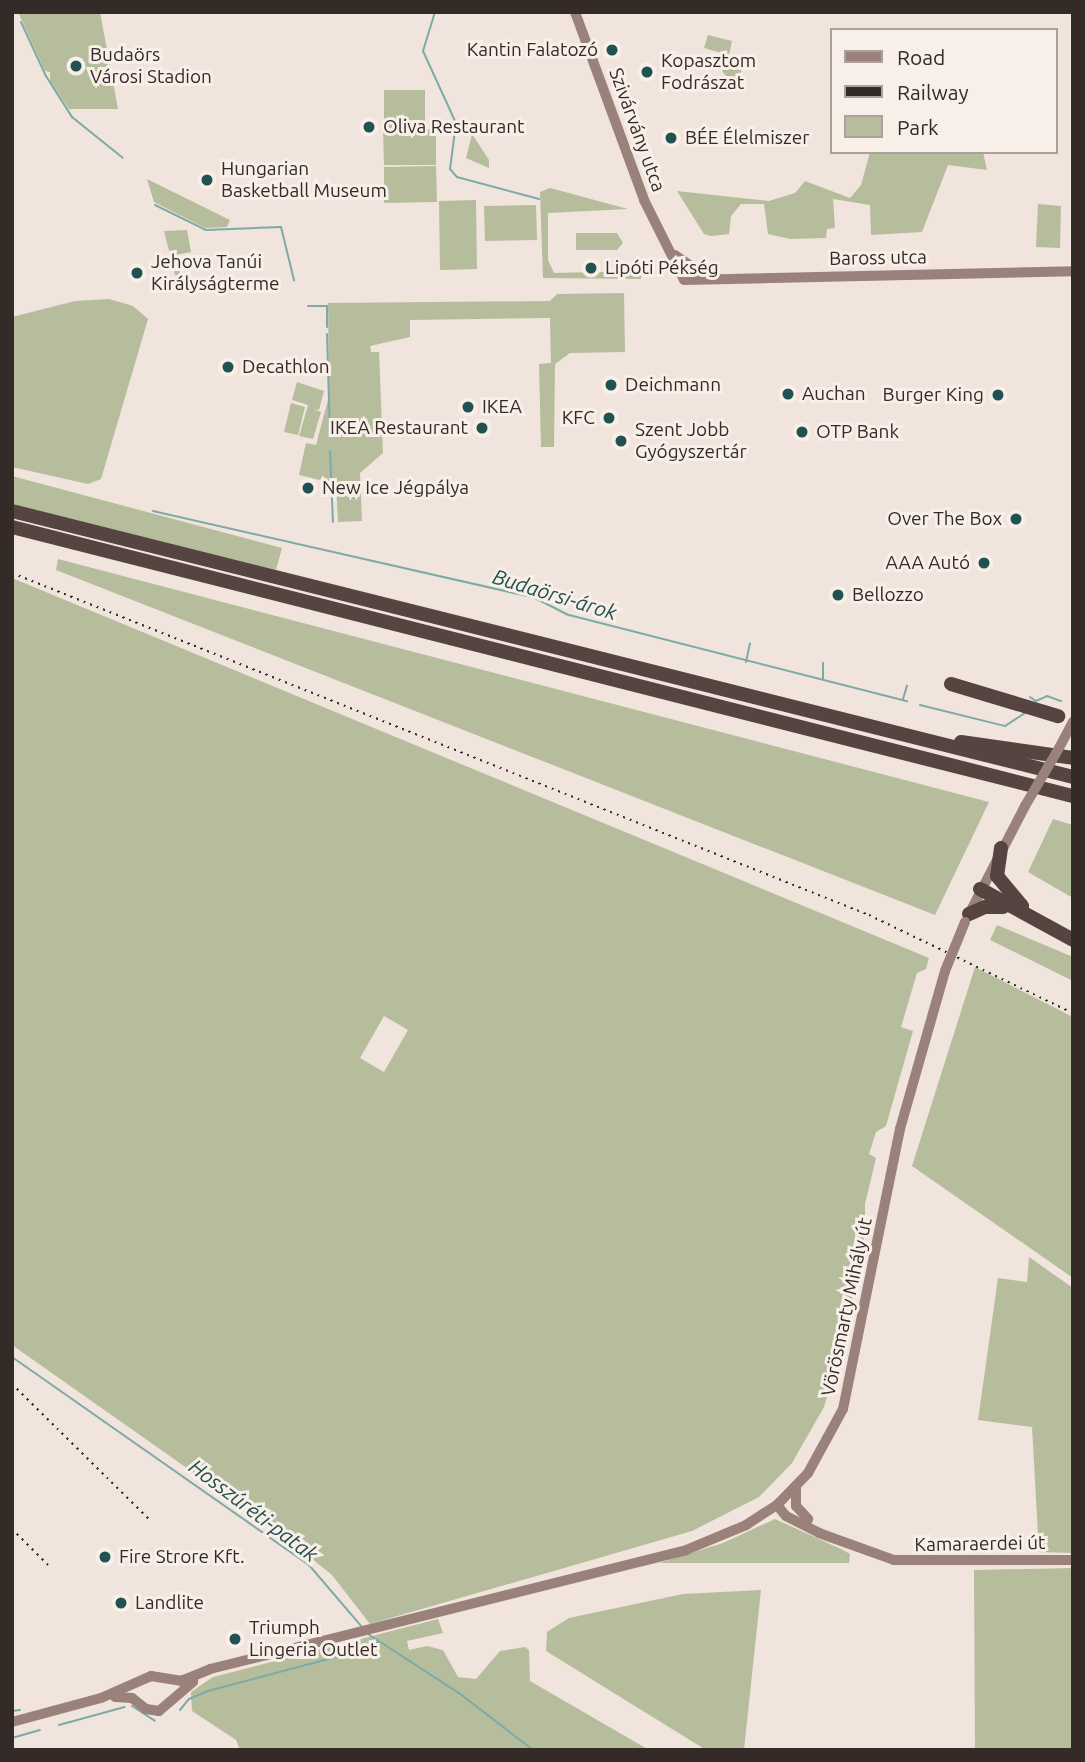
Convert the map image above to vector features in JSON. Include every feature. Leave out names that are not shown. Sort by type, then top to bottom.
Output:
[{"type":"highway","points":[[12,511],[1073,777]]},
{"type":"highway","points":[[12,527],[1073,796]]},
{"type":"highway","points":[[951,684],[1058,716]]},
{"type":"highway","points":[[890,733],[1073,758]]},
{"type":"highway","points":[[1024,784],[1073,806]]},
{"type":"highway","points":[[1002,848],[997,876],[1016,907]]},
{"type":"highway","points":[[980,889],[1073,940]]},
{"type":"highway","points":[[967,918],[991,906],[1016,907],[1073,930]]},
{"type":"street","name":"Szivárvány utca","points":[[575,12],[644,200],[675,256],[684,280]]},
{"type":"street","name":"Szivárvány utca","points":[[675,256],[709,277]]},
{"type":"street","name":"Baross utca","points":[[684,280],[709,277],[1073,271]]},
{"type":"street","name":"Vörösmarty Mihály út","points":[[169,1682],[686,1550],[746,1525],[796,1489],[828,1442],[848,1393],[917,1058],[945,971],[980,889],[1073,722]]},
{"type":"street","points":[[796,1489],[796,1506],[808,1519]]},
{"type":"street","name":"Kamaraerdei út","points":[[777,1505],[808,1519],[848,1545]]},
{"type":"street","name":"Kamaraerdei út","points":[[777,1505],[786,1516],[848,1545],[912,1563],[1073,1560]]},
{"type":"street","points":[[101,1698],[139,1700],[156,1712],[167,1707],[173,1697],[218,1669]]},
{"type":"street","points":[[12,1722],[101,1698],[155,1676],[169,1682],[173,1697]]},
{"type":"street","points":[[139,1700],[140,1684]]},
{"type":"green space","name":"Budaörs Városi Stadion","points":[[18,12],[100,12],[118,109],[69,109],[50,81],[50,72],[45,71]]},
{"type":"green space","points":[[708,35],[732,41],[729,55],[704,48]]},
{"type":"green space","points":[[732,58],[739,61],[742,68],[739,75],[732,78],[725,75],[722,68],[725,61]]},
{"type":"green space","points":[[384,90],[425,90],[425,127],[384,128]]},
{"type":"green space","points":[[383,129],[436,129],[436,165],[384,165]]},
{"type":"green space","points":[[472,134],[489,160],[489,168],[466,158]]},
{"type":"green space","points":[[869,154],[983,154],[987,170],[948,165],[922,232],[871,235],[870,205],[833,199],[835,228],[827,229],[826,238],[790,239],[768,234],[764,204],[741,204],[731,216],[729,234],[711,236],[704,234],[677,191],[769,201],[795,193],[805,181],[850,198],[861,185]]},
{"type":"green space","points":[[436,166],[437,202],[384,203],[384,167]]},
{"type":"green space","points":[[147,179],[230,220],[227,227],[205,228],[154,202]]},
{"type":"green space","points":[[550,188],[628,209],[548,213],[548,260],[554,273],[641,271],[641,279],[543,278],[540,192]]},
{"type":"green space","points":[[476,200],[477,269],[440,270],[439,201]]},
{"type":"green space","points":[[1038,204],[1061,206],[1060,248],[1036,247]]},
{"type":"green space","points":[[536,205],[537,240],[485,241],[484,206]]},
{"type":"green space","points":[[187,230],[191,252],[175,255],[178,271],[185,273],[186,280],[175,275],[164,231]]},
{"type":"green space","points":[[576,233],[617,233],[623,243],[617,250],[576,250]]},
{"type":"green space","points":[[624,293],[625,352],[570,353],[555,364],[554,447],[541,447],[539,364],[551,363],[550,318],[410,320],[410,337],[370,346],[371,352],[379,352],[383,453],[360,473],[362,521],[338,522],[336,484],[299,475],[306,443],[316,445],[329,396],[328,303],[550,301],[557,294]]},
{"type":"green space","points":[[109,299],[133,306],[148,319],[101,479],[88,484],[12,467],[12,317],[75,301]]},
{"type":"green space","points":[[297,382],[324,391],[319,410],[313,409],[321,412],[313,439],[299,436],[308,405],[292,400]]},
{"type":"green space","points":[[291,403],[305,407],[298,435],[284,432]]},
{"type":"green space","points":[[12,476],[282,548],[276,570],[12,504]]},
{"type":"green space","points":[[58,559],[989,802],[935,915],[56,570]]},
{"type":"green space","points":[[12,578],[929,958],[926,969],[917,973],[901,1027],[913,1031],[886,1126],[876,1132],[869,1154],[876,1158],[865,1204],[865,1233],[842,1348],[824,1407],[792,1463],[759,1497],[692,1531],[370,1624],[332,1575],[286,1538],[12,1345]],"holes":[[[384,1016],[408,1030],[384,1072],[360,1058]]]},
{"type":"green space","points":[[1053,819],[1073,825],[1073,898],[1028,872]]},
{"type":"green space","points":[[997,925],[1073,957],[1073,981],[990,940]]},
{"type":"green space","points":[[975,967],[1073,1017],[1073,1278],[912,1166]]},
{"type":"green space","points":[[1029,1257],[1073,1288],[1073,1553],[1039,1552],[1032,1427],[978,1420],[998,1278],[1027,1282]]},
{"type":"green space","points":[[775,1519],[850,1554],[849,1563],[659,1563],[723,1543]]},
{"type":"green space","points":[[1073,1568],[1073,1750],[975,1750],[974,1570]]},
{"type":"green space","points":[[761,1590],[744,1750],[706,1750],[546,1651],[547,1632],[569,1618],[683,1594]]},
{"type":"green space","points":[[438,1619],[443,1633],[407,1641],[409,1650],[427,1646],[443,1650],[458,1677],[476,1679],[500,1651],[525,1647],[529,1650],[530,1681],[649,1750],[240,1750],[236,1740],[192,1711],[191,1692],[213,1677]]},
{"type":"waterway","points":[[435,12],[423,51],[456,123],[450,169],[457,177],[539,199]]},
{"type":"waterway","name":"Budaörsi-árok","points":[[21,22],[46,76],[72,117],[123,158]]},
{"type":"waterway","name":"Budaörsi-árok","points":[[155,205],[206,230],[281,227],[294,280]]},
{"type":"waterway","name":"Budaörsi-árok","points":[[308,306],[327,306],[327,327]]},
{"type":"waterway","name":"Budaörsi-árok","points":[[327,334],[330,434]]},
{"type":"waterway","name":"Budaörsi-árok","points":[[330,451],[333,522]]},
{"type":"waterway","name":"Budaörsi-árok","points":[[153,511],[535,598],[569,615],[907,701]]},
{"type":"waterway","points":[[746,662],[750,643]]},
{"type":"waterway","points":[[823,663],[823,679]]},
{"type":"waterway","points":[[903,699],[907,686]]},
{"type":"waterway","name":"Budaörsi-árok","points":[[1030,697],[1036,701],[1047,696],[1061,701]]},
{"type":"waterway","name":"Budaörsi-árok","points":[[920,705],[1005,726],[1025,713]]},
{"type":"waterway","name":"Hosszúréti-patak","points":[[12,1357],[309,1565],[362,1627]]},
{"type":"waterway","name":"Hosszúréti-patak","points":[[368,1634],[459,1693],[533,1750]]},
{"type":"waterway","points":[[180,1710],[189,1699],[208,1691],[370,1648],[378,1642]]},
{"type":"waterway","points":[[132,1706],[155,1721]]},
{"type":"waterway","points":[[59,1725],[125,1707]]},
{"type":"waterway","points":[[12,1711],[20,1710]]},
{"type":"waterway","points":[[12,1738],[40,1730]]},
{"type":"railway","points":[[12,573],[869,915],[1073,1013]]},
{"type":"railway","points":[[12,1384],[151,1521]]},
{"type":"railway","points":[[12,1529],[48,1565]]},
{"type":"place","name":"Kantin Falatozó","points":[[612,50]]},
{"type":"place","name":"Budaörs Városi Stadion","points":[[76,66]]},
{"type":"place","name":"Kopasztom Fodrászat","points":[[647,72]]},
{"type":"place","name":"Oliva Restaurant","points":[[369,127]]},
{"type":"place","name":"BÉE Élelmiszer","points":[[671,138]]},
{"type":"place","name":"Hungarian Basketball Museum","points":[[207,180]]},
{"type":"place","name":"Lipóti Pékség","points":[[591,268]]},
{"type":"place","name":"Jehova Tanúi Királyságterme","points":[[137,273]]},
{"type":"place","name":"Decathlon","points":[[228,367]]},
{"type":"place","name":"Deichmann","points":[[611,385]]},
{"type":"place","name":"Auchan","points":[[788,394]]},
{"type":"place","name":"Burger King","points":[[998,395]]},
{"type":"place","name":"IKEA","points":[[468,407]]},
{"type":"place","name":"KFC","points":[[609,418]]},
{"type":"place","name":"IKEA Restaurant","points":[[482,428]]},
{"type":"place","name":"OTP Bank","points":[[802,432]]},
{"type":"place","name":"Szent Jobb Gyógyszertár","points":[[621,441]]},
{"type":"place","name":"New Ice Jégpálya","points":[[308,488]]},
{"type":"place","name":"Over The Box","points":[[1016,519]]},
{"type":"place","name":"AAA Autó","points":[[984,563]]},
{"type":"place","name":"Bellozzo","points":[[838,595]]},
{"type":"place","name":"Fire Strore Kft.","points":[[105,1557]]},
{"type":"place","name":"Landlite","points":[[121,1603]]},
{"type":"place","name":"Triumph Lingeria Outlet","points":[[235,1639]]}]
